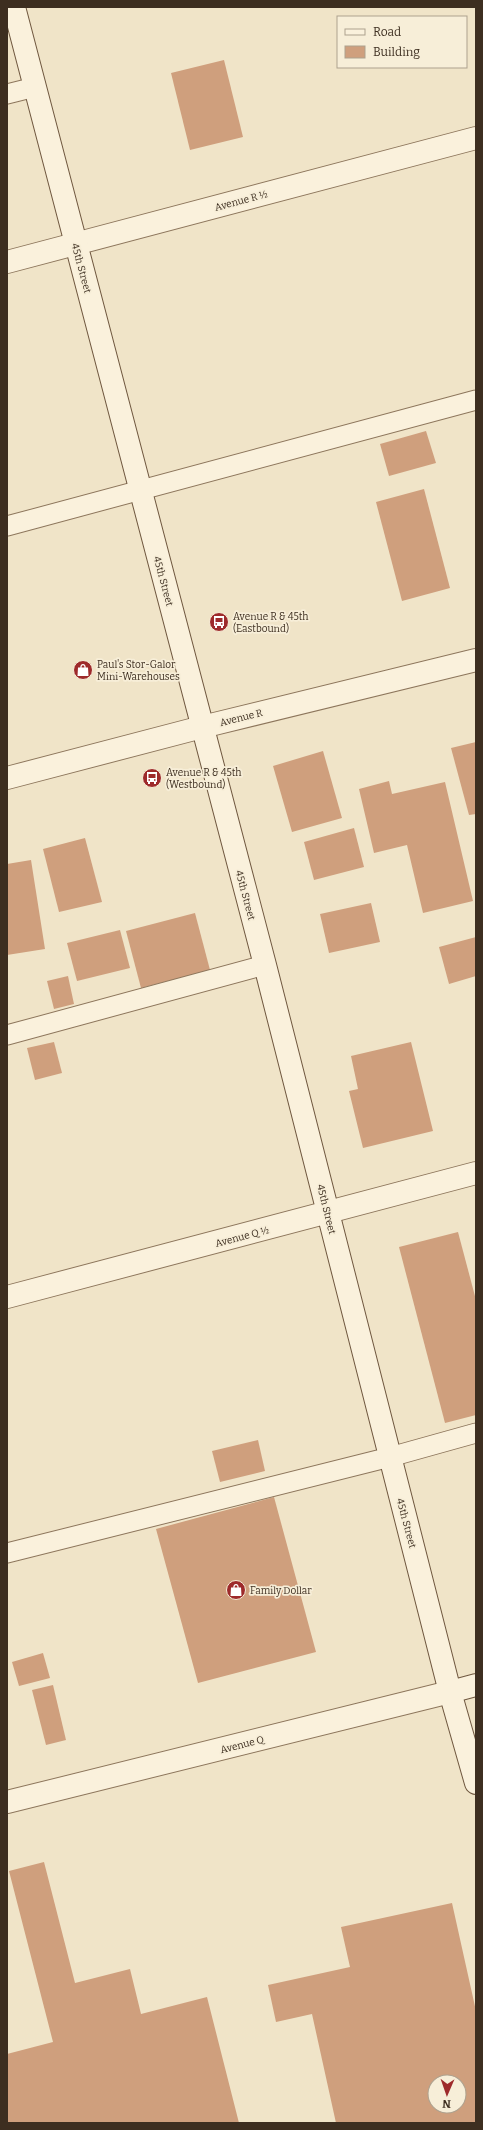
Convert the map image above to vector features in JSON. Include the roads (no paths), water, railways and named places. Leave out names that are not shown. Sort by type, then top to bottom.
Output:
[{"type":"street","name":"45th Street","points":[[14,7],[265,965],[450,1692],[476,1783]]},
{"type":"street","name":"Avenue R ½","points":[[7,262],[476,138]]},
{"type":"street","name":"Avenue R","points":[[7,778],[202,727],[476,660]]},
{"type":"street","name":"Avenue Q ½","points":[[7,1297],[476,1173]]},
{"type":"street","name":"Avenue Q","points":[[7,1802],[476,1685]]},
{"type":"lane","points":[[7,94],[35,87]]},
{"type":"lane","points":[[7,526],[140,489],[476,400]]},
{"type":"lane","points":[[7,1035],[265,965]]},
{"type":"lane","points":[[7,1552],[390,1458],[476,1433]]},
{"type":"place","name":"Avenue R & 45th (Eastbound)","points":[[219,622]]},
{"type":"place","name":"Paul's Stor-Galor Mini-Warehouses","points":[[83,670]]},
{"type":"place","name":"Avenue R & 45th (Westbound)","points":[[152,778]]},
{"type":"place","name":"Family Dollar","points":[[236,1590]]}]
